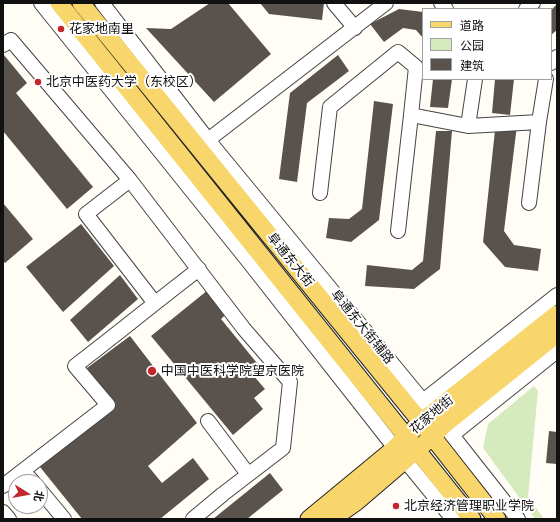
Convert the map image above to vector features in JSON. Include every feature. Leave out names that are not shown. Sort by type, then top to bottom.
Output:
[{"type":"main road","name":"阜通东大街","points":[[59,3],[406,449],[472,519]]},
{"type":"main road","name":"阜通东大街","points":[[81,3],[204,145],[435,419]]},
{"type":"main road","name":"花家地街","points":[[332,519],[356,502],[435,419],[557,314]]},
{"type":"main road","name":"花家地街","points":[[310,519],[406,449],[432,437],[435,419],[557,334]]},
{"type":"main road","points":[[432,437],[497,519]]},
{"type":"street","points":[[41,3],[249,262],[406,449],[453,519]]},
{"type":"street","points":[[102,3],[204,145],[386,3]]},
{"type":"street","points":[[334,3],[355,28]]},
{"type":"street","points":[[3,45],[11,40],[130,180],[244,330],[290,382],[282,448],[194,519]]},
{"type":"street","points":[[320,193],[330,107],[398,52],[416,67],[398,231]]},
{"type":"street","points":[[468,126],[475,80]]},
{"type":"street","points":[[529,204],[546,80]]},
{"type":"street","points":[[411,115],[468,126],[539,122]]},
{"type":"street","points":[[130,180],[86,214],[154,302]]},
{"type":"street","points":[[3,486],[108,405],[75,366],[138,317],[154,302],[199,270]]},
{"type":"street","points":[[435,419],[557,295]]},
{"type":"street","points":[[435,419],[557,351]]},
{"type":"street","points":[[435,419],[518,519]]},
{"type":"street","points":[[208,421],[248,474]]},
{"type":"street","points":[[23,471],[26,474]]},
{"type":"street","points":[[48,500],[64,519]]},
{"type":"street","points":[[3,512],[9,519]]},
{"type":"green space","points":[[534,386],[538,391],[528,497],[544,519],[535,519],[483,448],[488,424]]},
{"type":"building","points":[[210,3],[228,3],[271,54],[214,102],[146,28],[171,29]]},
{"type":"building","points":[[260,3],[324,3],[322,20],[269,14]]},
{"type":"building","points":[[557,4],[557,30],[552,34],[552,9]]},
{"type":"building","points":[[399,9],[422,12],[422,37],[416,30],[403,28],[384,42],[370,24]]},
{"type":"building","points":[[4,55],[27,83],[16,93],[93,187],[67,209],[3,131]]},
{"type":"building","points":[[338,55],[349,71],[307,103],[297,182],[279,179],[290,93]]},
{"type":"building","points":[[433,80],[452,80],[448,108],[430,107]]},
{"type":"building","points":[[495,80],[514,80],[510,115],[492,113]]},
{"type":"building","points":[[374,101],[393,104],[379,220],[351,242],[326,238],[329,218],[349,219],[362,209]]},
{"type":"building","points":[[496,121],[517,125],[504,231],[514,245],[541,249],[538,271],[505,267],[483,242]]},
{"type":"building","points":[[436,131],[452,131],[440,269],[414,289],[365,286],[367,265],[412,270],[423,261]]},
{"type":"building","points":[[3,203],[33,239],[5,263],[3,261]]},
{"type":"building","points":[[81,224],[114,266],[63,312],[26,267]]},
{"type":"building","points":[[120,275],[138,299],[88,342],[70,320]]},
{"type":"building","points":[[208,290],[227,313],[221,319],[261,368],[253,375],[265,389],[254,398],[263,409],[233,435],[151,336]]},
{"type":"building","points":[[130,336],[197,423],[148,466],[162,483],[193,458],[209,479],[160,519],[82,519],[48,477],[48,474],[46,474],[40,467],[116,404],[87,368]]},
{"type":"building","points":[[549,431],[557,432],[557,464],[546,463]]},
{"type":"building","points":[[270,473],[283,490],[247,519],[213,519]]},
{"type":"place","name":"花家地南里","points":[[61,29]]},
{"type":"place","name":"北京中医药大学（东校区）","points":[[38,82]]},
{"type":"place","name":"中国中医科学院望京医院","points":[[152,371]]},
{"type":"place","name":"北京经济管理职业学院","points":[[396,506]]}]
